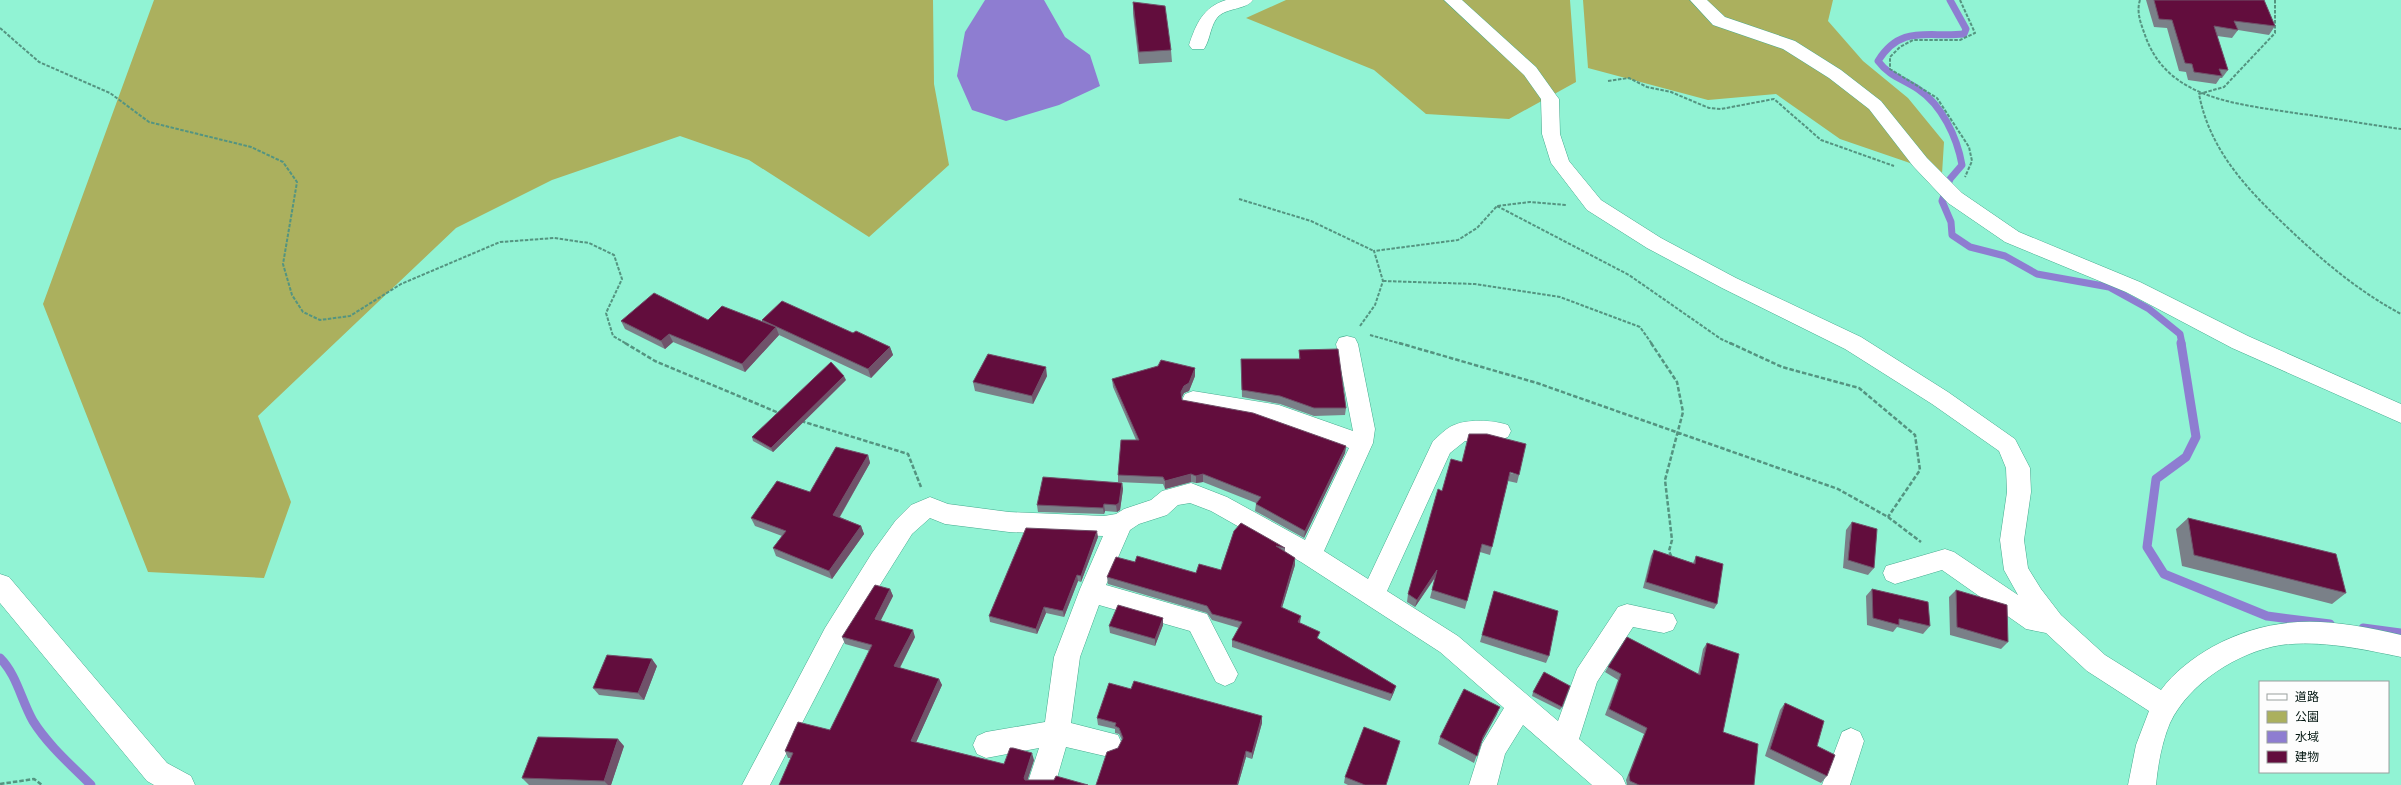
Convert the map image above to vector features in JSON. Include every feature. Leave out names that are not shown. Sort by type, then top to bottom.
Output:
[{"type":"street","points":[[1198,45],[1208,19],[1218,6],[1245,0]]},
{"type":"street","points":[[1452,0],[1485,28],[1534,77],[1550,99],[1551,134],[1560,163],[1594,205],[1654,243],[1729,283],[1853,343],[1940,398],[2007,446],[2018,468],[2019,492],[2012,540],[2016,570],[2032,597],[2052,623],[2096,663],[2165,707]]},
{"type":"street","points":[[1698,0],[1719,21],[1789,45],[1835,74],[1875,105],[1933,177],[1986,221],[2012,237],[2134,287],[2240,342],[2401,414]]},
{"type":"street","points":[[1310,555],[1362,443],[1364,429],[1352,338]]},
{"type":"street","points":[[1193,400],[1280,414],[1362,443]]},
{"type":"street","points":[[1373,594],[1441,447],[1460,432],[1500,431]]},
{"type":"street","points":[[756,785],[834,636],[881,560],[904,527],[919,512],[930,507],[945,514],[1008,522],[1104,526],[1121,523],[1132,516],[1159,508],[1170,498],[1191,493],[1219,504],[1310,555],[1449,644],[1612,785]]},
{"type":"street","points":[[1041,785],[1057,732],[1067,657],[1092,589],[1121,523]]},
{"type":"street","points":[[1895,573],[1945,559],[2035,621],[2052,623]]},
{"type":"street","points":[[0,585],[157,772],[181,785]]},
{"type":"street","points":[[1092,589],[1096,593],[1198,622],[1225,674]]},
{"type":"street","points":[[1564,744],[1586,677],[1627,615],[1664,622]]},
{"type":"street","points":[[2142,785],[2152,740],[2165,707],[2183,684],[2210,663],[2242,644],[2280,634],[2314,632],[2361,637],[2401,646]]},
{"type":"street","points":[[1483,785],[1486,765],[1496,744],[1513,715],[1522,706]]},
{"type":"street","points":[[986,744],[1057,732],[1109,744]]},
{"type":"street","points":[[1836,785],[1851,741]]},
{"type":"path","points":[[1953,195],[1970,170],[1972,161],[1969,147],[1937,98],[1890,69],[1890,57],[1900,47],[1913,40],[1960,40],[1975,33],[1965,7],[1960,0]]},
{"type":"path","points":[[2140,0],[2137,8],[2147,45],[2164,69],[2199,94],[2225,102],[2401,129]]},
{"type":"path","points":[[2199,94],[2224,87],[2275,33],[2275,0]]},
{"type":"path","points":[[0,28],[39,62],[110,93],[148,122],[251,148],[283,162],[297,182],[283,264],[292,295],[303,312],[320,320],[350,316],[402,284],[500,242],[554,238],[589,243],[614,255],[622,279],[606,313],[613,336],[655,361],[782,414]]},
{"type":"path","points":[[1608,81],[1630,78],[1647,86],[1672,92],[1709,108],[1721,109],[1774,99],[1805,128],[1821,140],[1919,176],[1933,177]]},
{"type":"path","points":[[2199,94],[2203,113],[2210,133],[2224,158],[2240,179],[2309,248],[2355,288],[2401,314]]},
{"type":"path","points":[[1239,199],[1311,221],[1374,251],[1402,246],[1458,240],[1477,228],[1497,206],[1530,202],[1585,206],[1594,205]]},
{"type":"path","points":[[1497,206],[1629,274],[1721,339],[1782,367],[1859,388],[1915,435],[1920,470],[1888,517]]},
{"type":"path","points":[[1374,251],[1383,281],[1375,305],[1352,338],[1537,383],[1677,434],[1838,489],[1888,517],[1945,559]]},
{"type":"path","points":[[1383,281],[1475,284],[1560,297],[1640,327],[1677,382],[1683,412],[1665,480],[1672,540],[1669,551],[1674,562]]},
{"type":"path","points":[[797,420],[908,454],[930,507]]},
{"type":"path","points":[[0,784],[34,778],[42,785]]},
{"type":"green space","points":[[154,0],[933,0],[934,84],[949,165],[869,237],[749,160],[680,136],[552,180],[456,228],[258,416],[291,502],[264,578],[148,572],[43,304]]},
{"type":"green space","points":[[1286,0],[1570,0],[1576,82],[1509,119],[1426,114],[1374,70],[1246,18]]},
{"type":"green space","points":[[1583,0],[1833,0],[1828,21],[1863,61],[1908,98],[1944,142],[1942,174],[1840,139],[1776,94],[1708,100],[1588,68]]},
{"type":"water","points":[[985,0],[1044,0],[1065,37],[1090,55],[1100,86],[1059,105],[1006,121],[972,110],[957,76],[965,32]]},
{"type":"building","points":[[2154,0],[2264,0],[2275,26],[2234,21],[2238,30],[2214,26],[2228,70],[2219,69],[2222,76],[2194,72],[2192,64],[2185,63],[2172,20],[2159,19]]},
{"type":"building","points":[[1133,2],[1165,6],[1171,50],[1139,52]]},
{"type":"building","points":[[654,293],[708,320],[722,306],[776,327],[742,364],[669,334],[661,341],[621,321]]},
{"type":"building","points":[[782,301],[853,333],[856,331],[890,347],[868,369],[762,320]]},
{"type":"building","points":[[1338,349],[1346,408],[1314,408],[1280,396],[1242,390],[1241,359],[1300,359],[1299,350]]},
{"type":"building","points":[[988,354],[1046,367],[1032,396],[973,382]]},
{"type":"building","points":[[1161,360],[1195,368],[1189,383],[1184,386],[1181,392],[1182,400],[1253,413],[1346,446],[1305,531],[1256,504],[1261,497],[1203,474],[1196,476],[1191,474],[1165,481],[1163,477],[1118,475],[1121,440],[1139,440],[1112,379],[1158,366]]},
{"type":"building","points":[[831,362],[844,376],[771,448],[752,437]]},
{"type":"building","points":[[1469,434],[1487,434],[1526,444],[1519,475],[1510,472],[1492,547],[1482,544],[1467,601],[1432,590],[1437,570],[1417,600],[1408,594],[1438,489],[1442,491],[1451,459],[1462,462]]},
{"type":"building","points":[[836,447],[868,455],[833,515],[861,526],[829,571],[773,548],[786,531],[751,518],[777,481],[810,492]]},
{"type":"building","points":[[1043,477],[1122,483],[1119,503],[1116,505],[1104,504],[1103,508],[1037,505]]},
{"type":"building","points":[[2188,518],[2336,554],[2346,593],[2194,555]]},
{"type":"building","points":[[1852,522],[1877,529],[1874,568],[1848,560]]},
{"type":"building","points":[[1241,523],[1285,548],[1276,546],[1295,558],[1281,607],[1301,616],[1298,622],[1320,632],[1317,638],[1396,686],[1392,694],[1232,640],[1242,622],[1212,614],[1207,606],[1107,577],[1116,557],[1135,562],[1137,556],[1196,573],[1199,564],[1221,570],[1234,531]]},
{"type":"building","points":[[1026,528],[1097,531],[1081,576],[1077,575],[1063,611],[1044,607],[1036,629],[989,616]]},
{"type":"building","points":[[1654,550],[1695,564],[1696,556],[1723,564],[1717,604],[1646,582]]},
{"type":"building","points":[[875,585],[890,589],[875,619],[913,630],[894,666],[939,679],[911,741],[1004,764],[1010,748],[1013,748],[1032,753],[1024,778],[1025,780],[1054,780],[1056,776],[1088,785],[779,785],[793,753],[785,751],[798,722],[830,730],[872,645],[842,637]]},
{"type":"building","points":[[1872,589],[1928,602],[1930,626],[1899,619],[1899,625],[1873,618]]},
{"type":"building","points":[[1956,590],[2007,605],[2008,642],[1957,627]]},
{"type":"building","points":[[1494,591],[1558,611],[1549,656],[1482,635]]},
{"type":"building","points":[[1118,605],[1163,618],[1155,639],[1109,626]]},
{"type":"building","points":[[1627,637],[1700,675],[1707,643],[1739,654],[1723,732],[1758,744],[1754,785],[1639,785],[1630,781],[1629,775],[1647,728],[1609,709],[1621,674],[1608,667]]},
{"type":"building","points":[[607,655],[652,659],[638,693],[593,688]]},
{"type":"building","points":[[1544,672],[1570,686],[1562,707],[1533,692]]},
{"type":"building","points":[[1134,681],[1262,716],[1252,753],[1246,751],[1237,785],[1096,785],[1107,752],[1118,748],[1123,738],[1119,728],[1115,726],[1116,723],[1097,718],[1109,683],[1131,689]]},
{"type":"building","points":[[1464,689],[1500,707],[1483,737],[1477,756],[1440,737]]},
{"type":"building","points":[[1785,703],[1824,721],[1817,746],[1835,755],[1827,776],[1770,749]]},
{"type":"building","points":[[1364,727],[1400,741],[1386,785],[1365,785],[1345,777]]},
{"type":"building","points":[[538,737],[618,739],[604,781],[522,778]]},
{"type":"waterway","points":[[1950,0],[1966,29],[1964,34],[1916,35],[1906,37],[1887,49],[1878,61],[1892,74],[1927,96],[1941,113],[1952,133],[1960,154],[1962,165],[1950,179],[1942,201],[1951,222],[1952,235],[1970,247],[2005,256],[2037,274],[2109,287],[2149,309],[2180,334],[2182,344]]},
{"type":"waterway","points":[[2181,343],[2196,437],[2186,457],[2156,479],[2147,547],[2164,574],[2267,616],[2330,624]]},
{"type":"waterway","points":[[2363,628],[2401,633]]},
{"type":"waterway","points":[[0,658],[11,672],[29,713],[39,730],[60,754],[91,785]]}]
